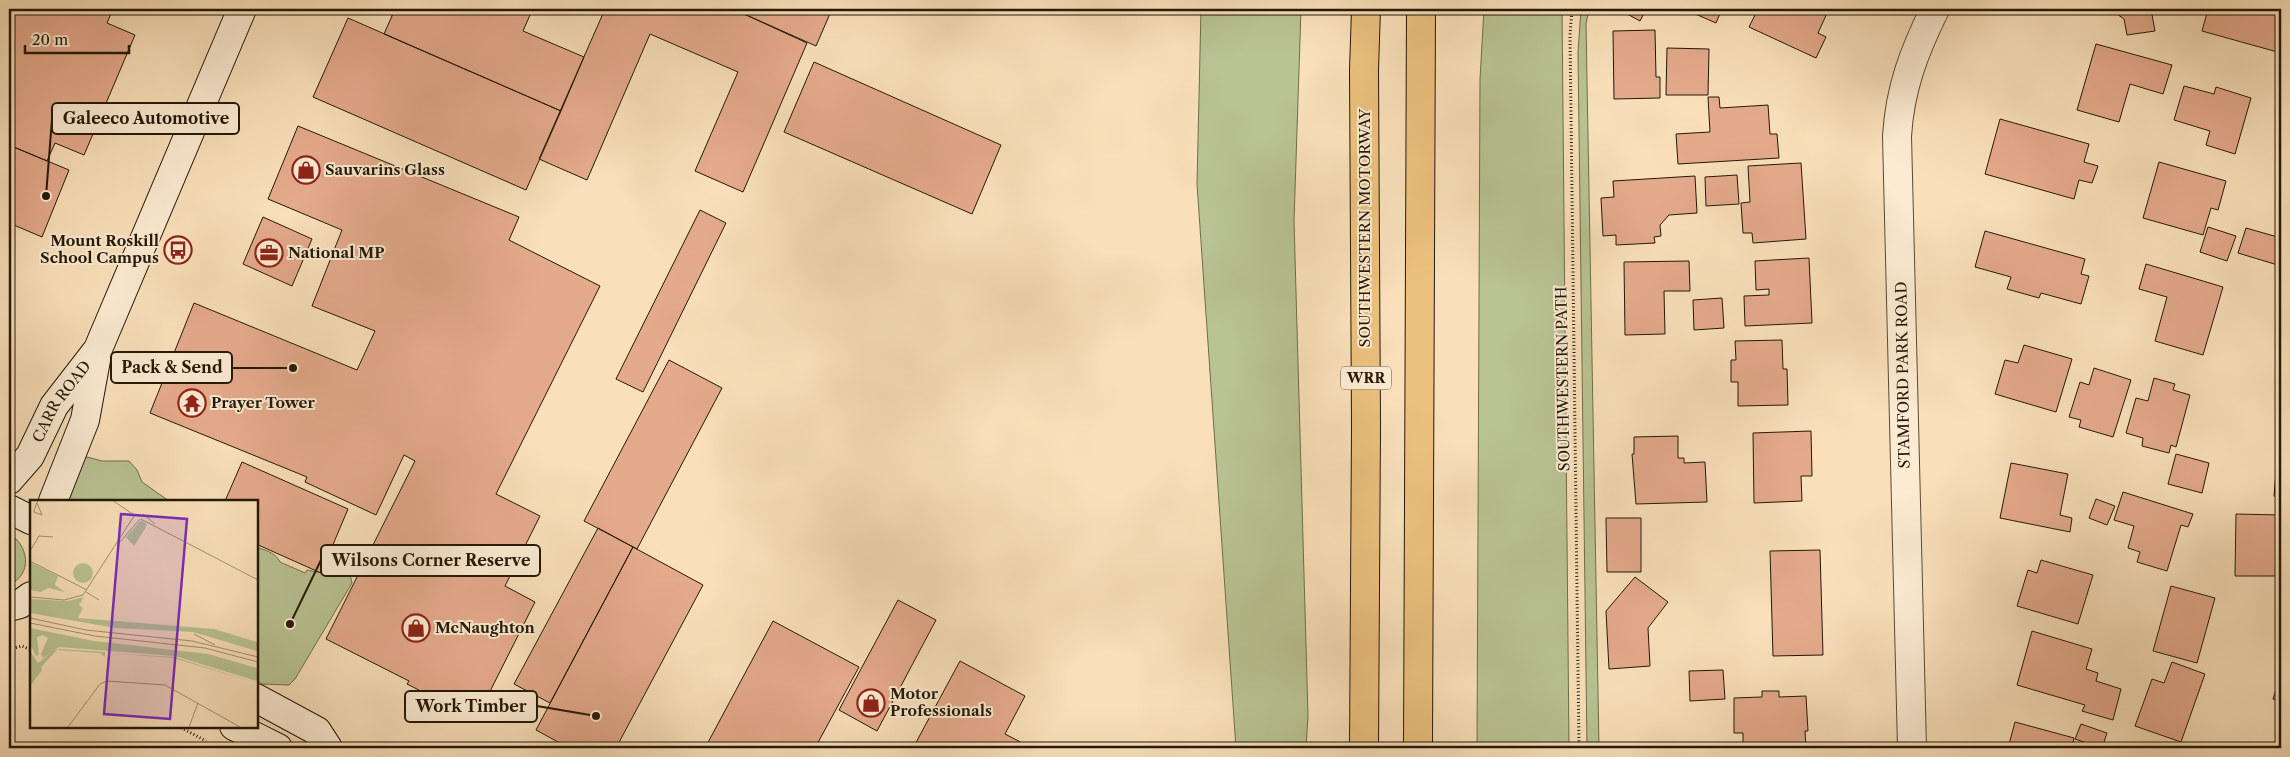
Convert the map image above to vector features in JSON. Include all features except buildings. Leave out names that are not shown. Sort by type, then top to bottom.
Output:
[{"type":"highway","name":"SOUTHWESTERN MOTORWAY","points":[[1364,748],[1366,428],[1364,70],[1366,9]]},
{"type":"highway","points":[[1418,748],[1420,610],[1418,291],[1421,9]]},
{"type":"main road","name":"CARR ROAD","points":[[53,500],[85,420],[98,349],[242,9]]},
{"type":"main road","name":"STAMFORD PARK ROAD","points":[[1912,748],[1897,136],[1899,112],[1908,71],[1934,9]]},
{"type":"main road","name":"CARR ROAD","points":[[9,480],[30,456],[54,406],[98,349]]},
{"type":"main road","points":[[9,509],[30,520]]},
{"type":"main road","points":[[258,699],[318,730],[328,748]]},
{"type":"main road","points":[[236,727],[278,748]]},
{"type":"path","name":"SOUTHWESTERN PATH","points":[[1572,9],[1570,35],[1579,748]]},
{"type":"path","points":[[9,649],[22,646],[30,650]]},
{"type":"path","points":[[180,727],[209,743]]},
{"type":"green space","points":[[1201,9],[1301,9],[1294,221],[1308,716],[1306,748],[1236,748],[1197,184]]},
{"type":"green space","points":[[1484,9],[1562,9],[1569,748],[1477,748],[1480,79]]},
{"type":"green space","points":[[1581,9],[1589,9],[1586,24],[1599,748],[1587,748],[1578,52]]},
{"type":"green space","points":[[87,457],[102,461],[129,461],[137,470],[142,482],[168,500],[51,500],[82,460]]},
{"type":"green space","points":[[9,533],[21,545],[26,560],[22,574],[9,585]]},
{"type":"green space","points":[[258,548],[273,554],[280,562],[305,573],[307,570],[322,573],[330,566],[340,565],[349,570],[352,583],[295,679],[289,685],[262,684],[258,681]]},
{"type":"place","name":"Sauvarins Glass","points":[[306,170]]},
{"type":"place","name":"Galeeco Automotive","points":[[46,196]]},
{"type":"place","name":"Mount Roskill School Campus","points":[[178,250]]},
{"type":"place","name":"National MP","points":[[269,253]]},
{"type":"place","name":"Pack & Send","points":[[293,368]]},
{"type":"place","name":"Prayer Tower","points":[[192,403]]},
{"type":"place","name":"Wilsons Corner Reserve","points":[[290,624]]},
{"type":"place","name":"McNaughton","points":[[416,628]]},
{"type":"place","name":"Motor Professionals","points":[[871,703]]},
{"type":"place","name":"Work Timber","points":[[596,716]]}]
